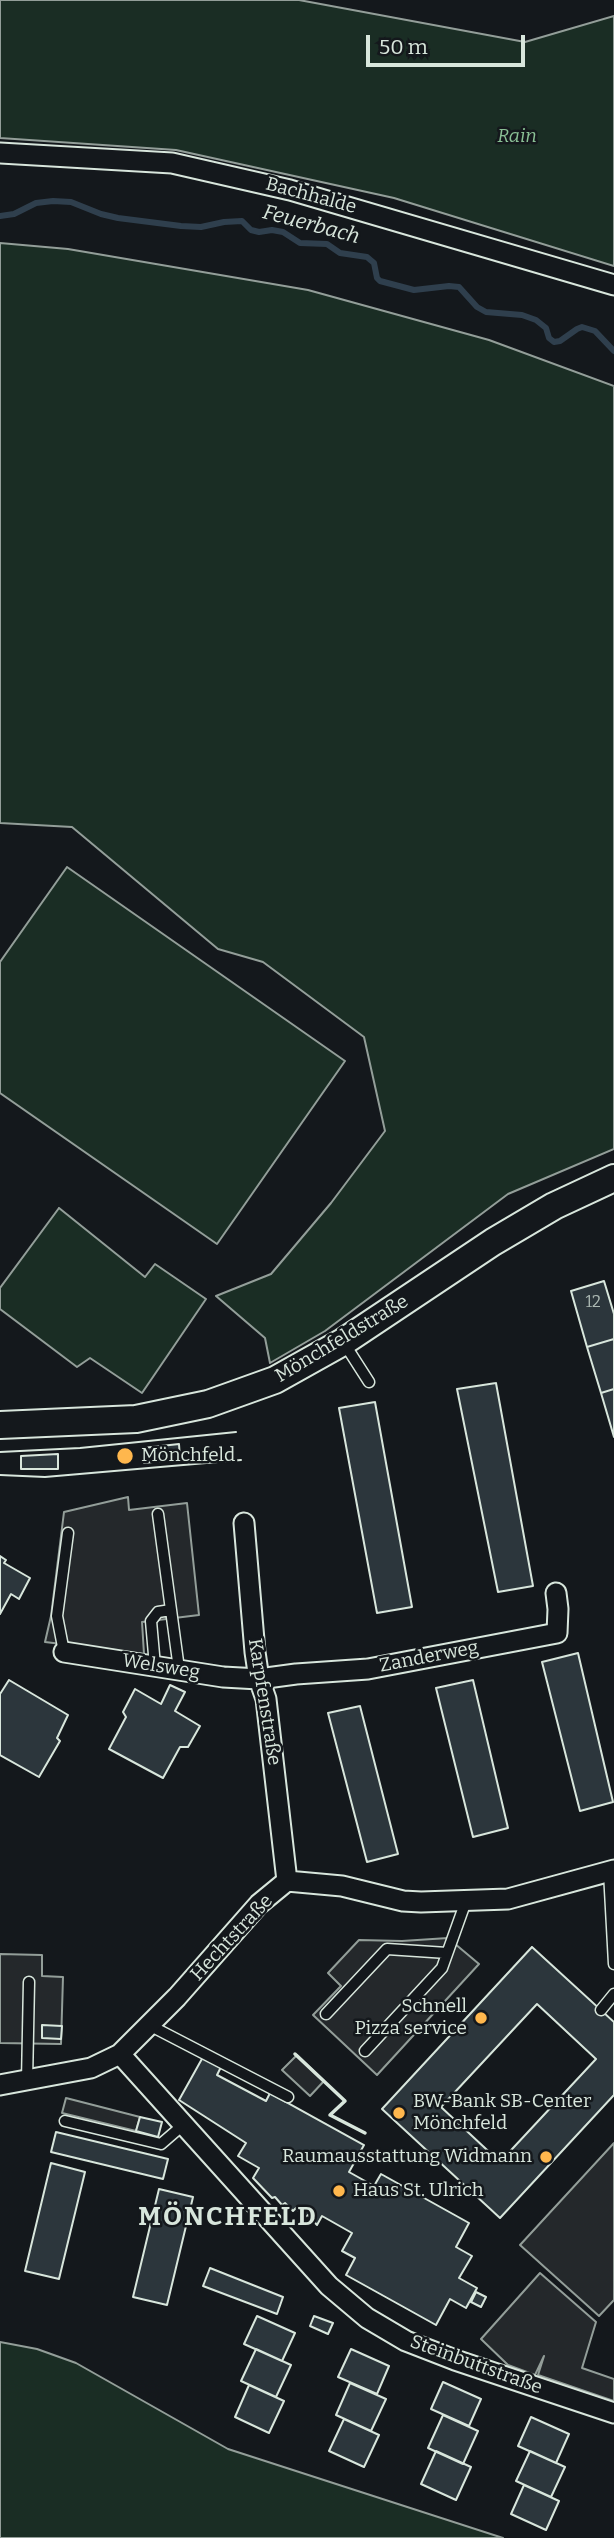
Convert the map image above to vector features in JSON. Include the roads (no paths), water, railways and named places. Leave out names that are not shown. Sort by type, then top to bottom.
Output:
[{"type":"main road","name":"Mönchfeldstraße","points":[[0,1425],[84,1423],[174,1413],[275,1380],[343,1342],[493,1242],[554,1206],[614,1178]]},
{"type":"street","name":"Bachhalde","points":[[0,153],[172,163],[350,206],[614,285]]},
{"type":"street","name":"Karpfenstraße","points":[[244,1523],[259,1679],[266,1699],[287,1881]]},
{"type":"street","name":"Zanderweg","points":[[259,1679],[368,1669],[557,1633],[556,1593]]},
{"type":"street","name":"Welsweg","points":[[64,1652],[223,1677],[259,1679]]},
{"type":"street","name":"Hechtstraße","points":[[0,2085],[91,2068],[120,2054],[259,1904],[287,1881],[342,1886],[403,1901],[508,1899],[611,1871]]},
{"type":"street","name":"Steinbuttstraße","points":[[120,2054],[329,2286],[366,2318],[406,2341],[455,2360],[614,2413]]},
{"type":"lane","points":[[343,1342],[369,1382]]},
{"type":"lane","points":[[158,1514],[179,1669]]},
{"type":"lane","points":[[64,1652],[57,1616],[68,1533]]},
{"type":"lane","points":[[155,1666],[151,1621],[159,1612],[171,1610]]},
{"type":"lane","points":[[611,1871],[614,1964]]},
{"type":"lane","points":[[365,2051],[442,1968],[466,1900]]},
{"type":"lane","points":[[326,2014],[387,1950],[447,1953]]},
{"type":"lane","points":[[27,2081],[29,1982]]},
{"type":"lane","points":[[601,2010],[614,1994]]},
{"type":"lane","points":[[149,2025],[288,2097]]},
{"type":"lane","points":[[65,2121],[161,2144],[183,2125]]},
{"type":"waterway","name":"Feuerbach","points":[[0,216],[14,214],[36,203],[53,201],[71,202],[118,218],[181,226],[201,227],[242,221],[251,230],[283,232],[300,243],[327,244],[340,253],[367,257],[374,263],[380,281],[414,290],[459,287],[477,307],[486,312],[522,315],[536,320],[546,328],[549,338],[554,342],[582,327],[595,331],[614,351]]},
{"type":"tram line","points":[[0,1452],[80,1448],[236,1432]]},
{"type":"tram line","points":[[0,1475],[45,1477],[241,1460]]},
{"type":"place","name":"Mönchfeld","points":[[125,1456]]},
{"type":"place","name":"Schnell Pizza service","points":[[481,2018]]},
{"type":"place","name":"BW-Bank SB-Center Mönchfeld","points":[[399,2113]]},
{"type":"place","name":"Raumausstattung Widmann","points":[[546,2157]]},
{"type":"place","name":"Haus St. Ulrich","points":[[339,2191]]},
{"type":"district","name":"MÖNCHFELD","points":[[228,2218]]},
{"type":"park label","name":"Rain","points":[[517,137]]}]
